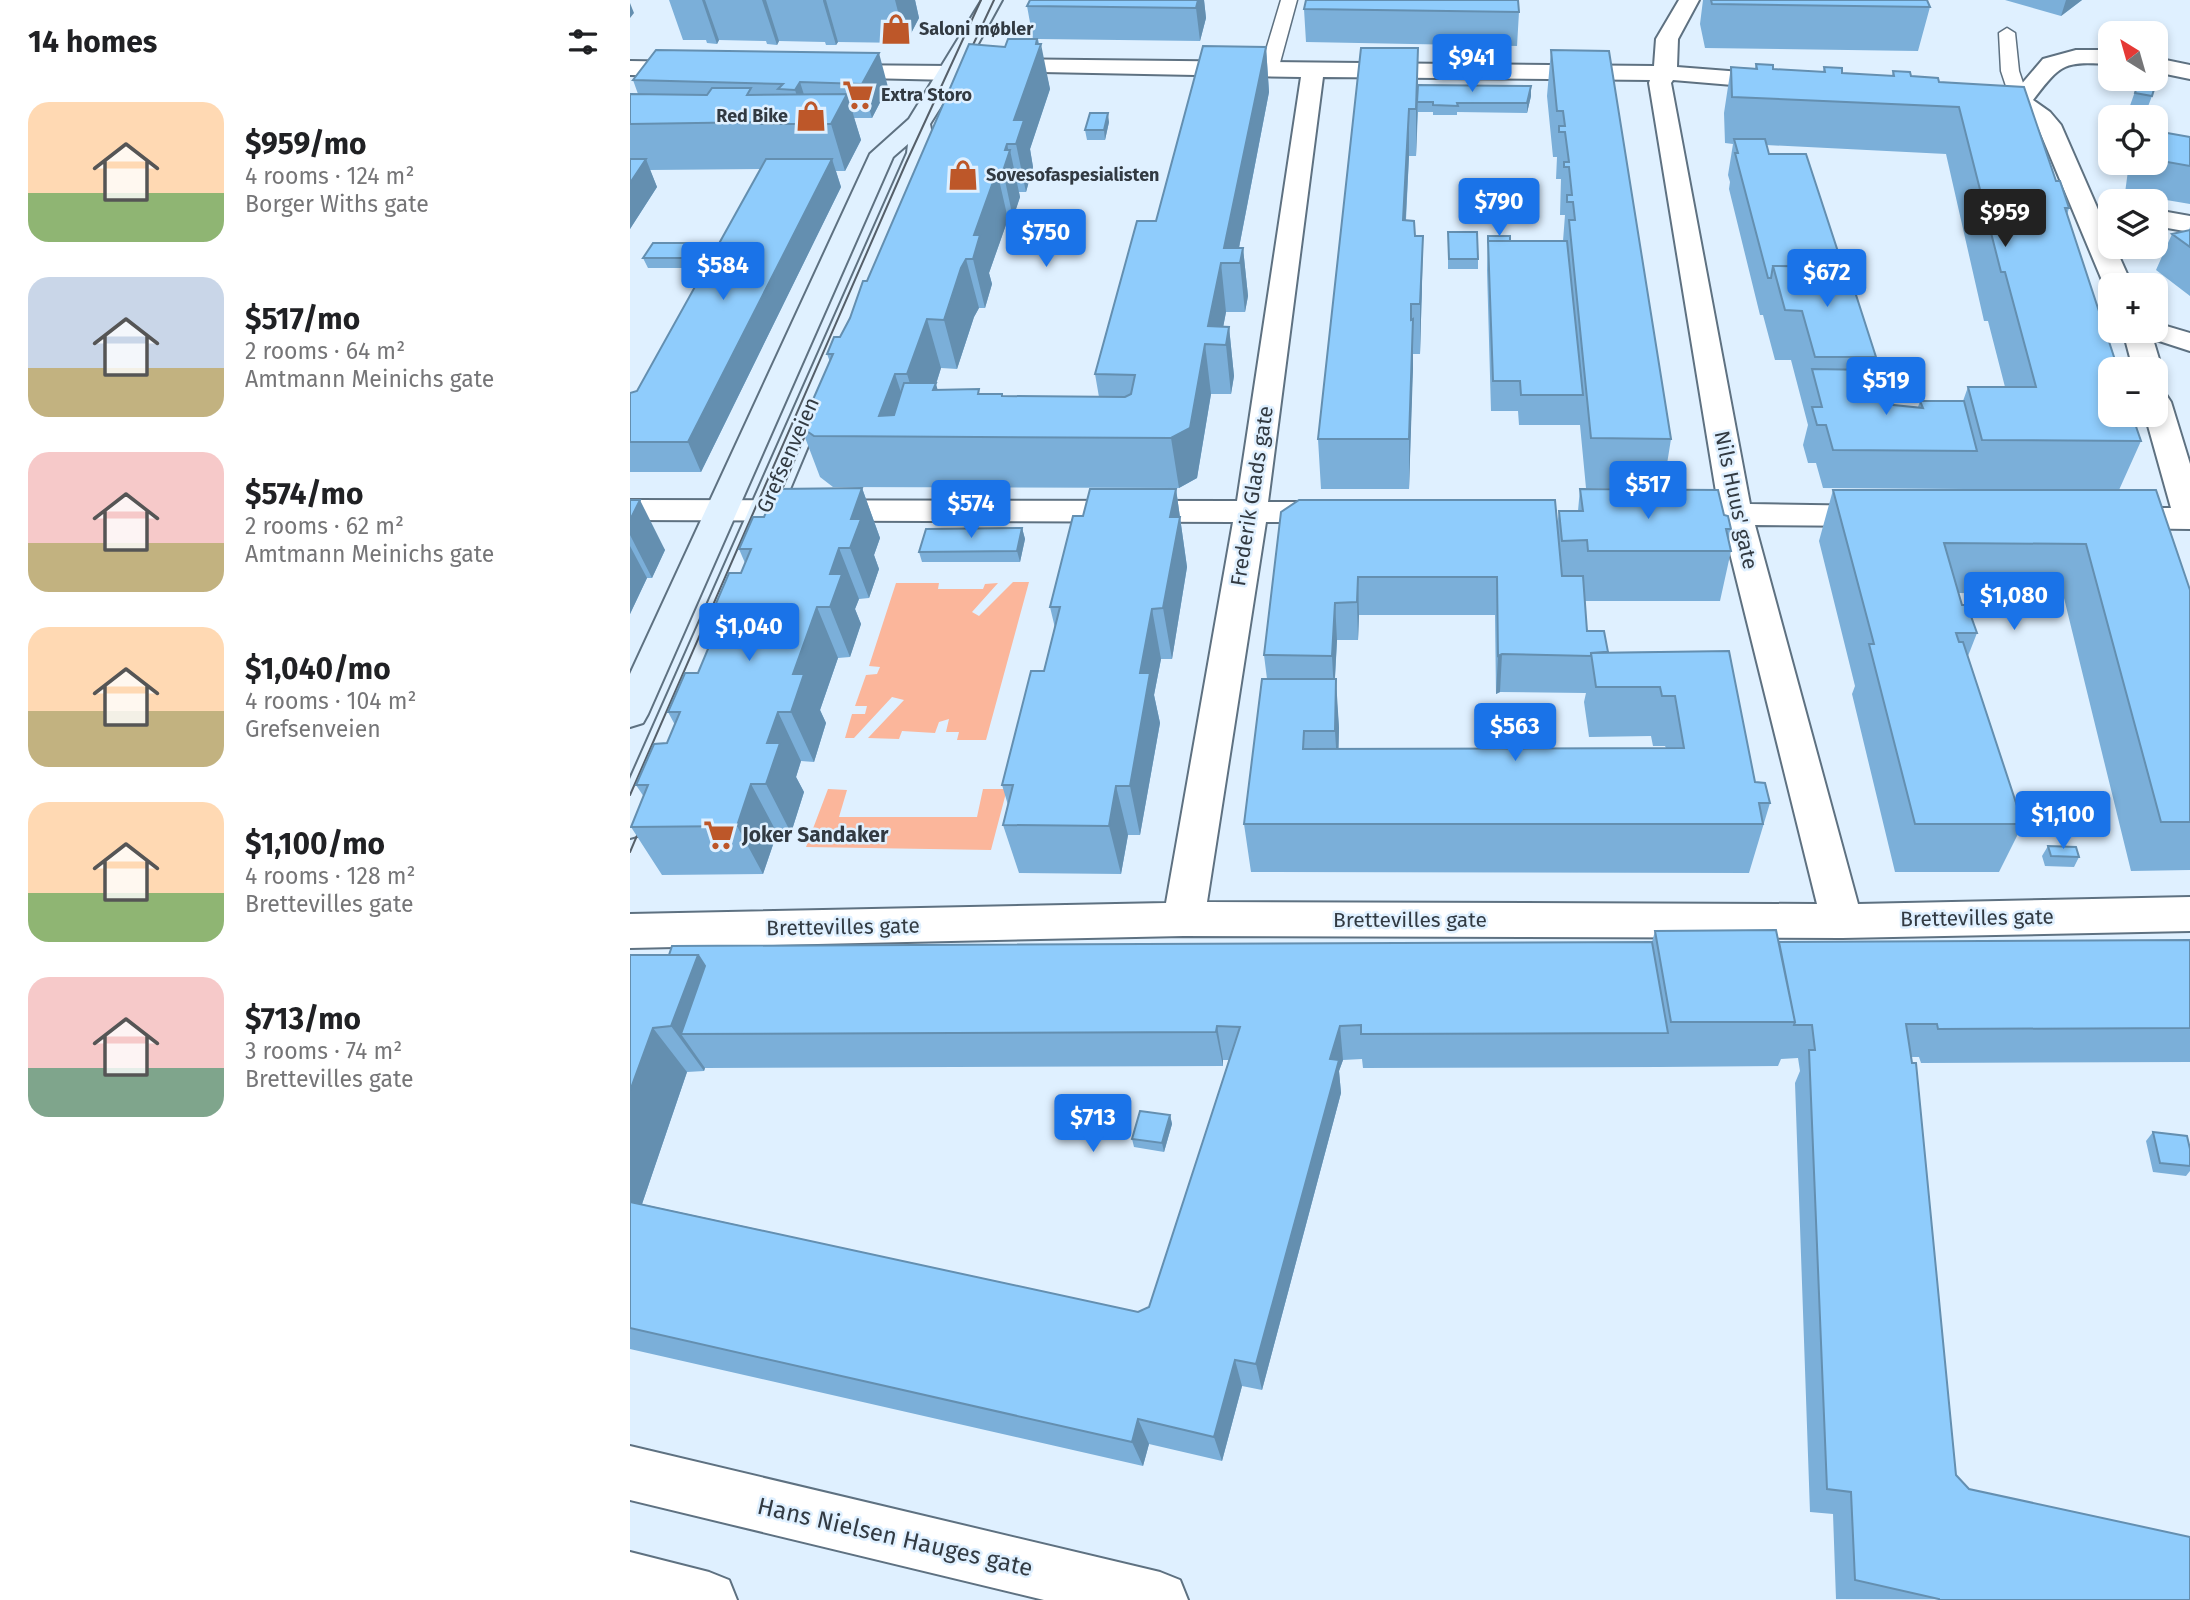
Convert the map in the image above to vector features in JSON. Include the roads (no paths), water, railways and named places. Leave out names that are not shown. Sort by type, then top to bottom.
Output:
[{"type":"main road","name":"Grefsenveien","points":[[630,714],[883,155],[918,124],[992,0]]},
{"type":"main road","name":"Grefsenveien","points":[[630,822],[919,153],[921,139],[918,124]]},
{"type":"street","name":"Nils Huus' gate","points":[[1689,0],[1667,39],[1665,73],[1661,88],[1736,514],[1842,921]]},
{"type":"street","points":[[2020,100],[2045,69],[2053,64],[2088,56],[2098,56]]},
{"type":"street","points":[[2168,67],[2190,72]]},
{"type":"street","points":[[811,71],[953,68],[1665,73],[1803,83]]},
{"type":"street","points":[[632,70],[716,70]]},
{"type":"street","name":"Frederik Glads gate","points":[[1183,919],[1251,512],[1313,71]]},
{"type":"street","points":[[1954,94],[2020,100],[2039,112],[2049,125],[2113,273]]},
{"type":"street","points":[[2085,207],[2098,209]]},
{"type":"street","points":[[2168,220],[2190,224]]},
{"type":"street","points":[[2168,335],[2190,342]]},
{"type":"street","points":[[2080,518],[2190,518],[2163,427]]},
{"type":"street","points":[[630,510],[1366,513]]},
{"type":"street","points":[[1644,514],[1902,516]]},
{"type":"street","name":"Brettevilles gate","points":[[630,932],[1183,919],[1842,921],[2190,914]]},
{"type":"street","name":"Hans Nielsen Hauges gate","points":[[630,1474],[1160,1600]]},
{"type":"street","points":[[630,1580],[709,1600]]},
{"type":"lane","points":[[1269,71],[1289,0]]},
{"type":"lane","points":[[2007,33],[2011,71],[2020,100]]},
{"type":"tram line","points":[[630,795],[906,163],[981,0]]},
{"type":"tram line","points":[[965,62],[994,0]]},
{"type":"tram line","points":[[775,506],[812,419]]},
{"type":"tram line","points":[[630,852],[644,819]]},
{"type":"place","name":"Saloni møbler","points":[[896,29]]},
{"type":"place","name":"Extra Storo","points":[[858,95]]},
{"type":"place","name":"Red Bike","points":[[811,116]]},
{"type":"place","name":"Sovesofaspesialisten","points":[[963,175]]},
{"type":"place","name":"Joker Sandaker","points":[[719,835]]}]
